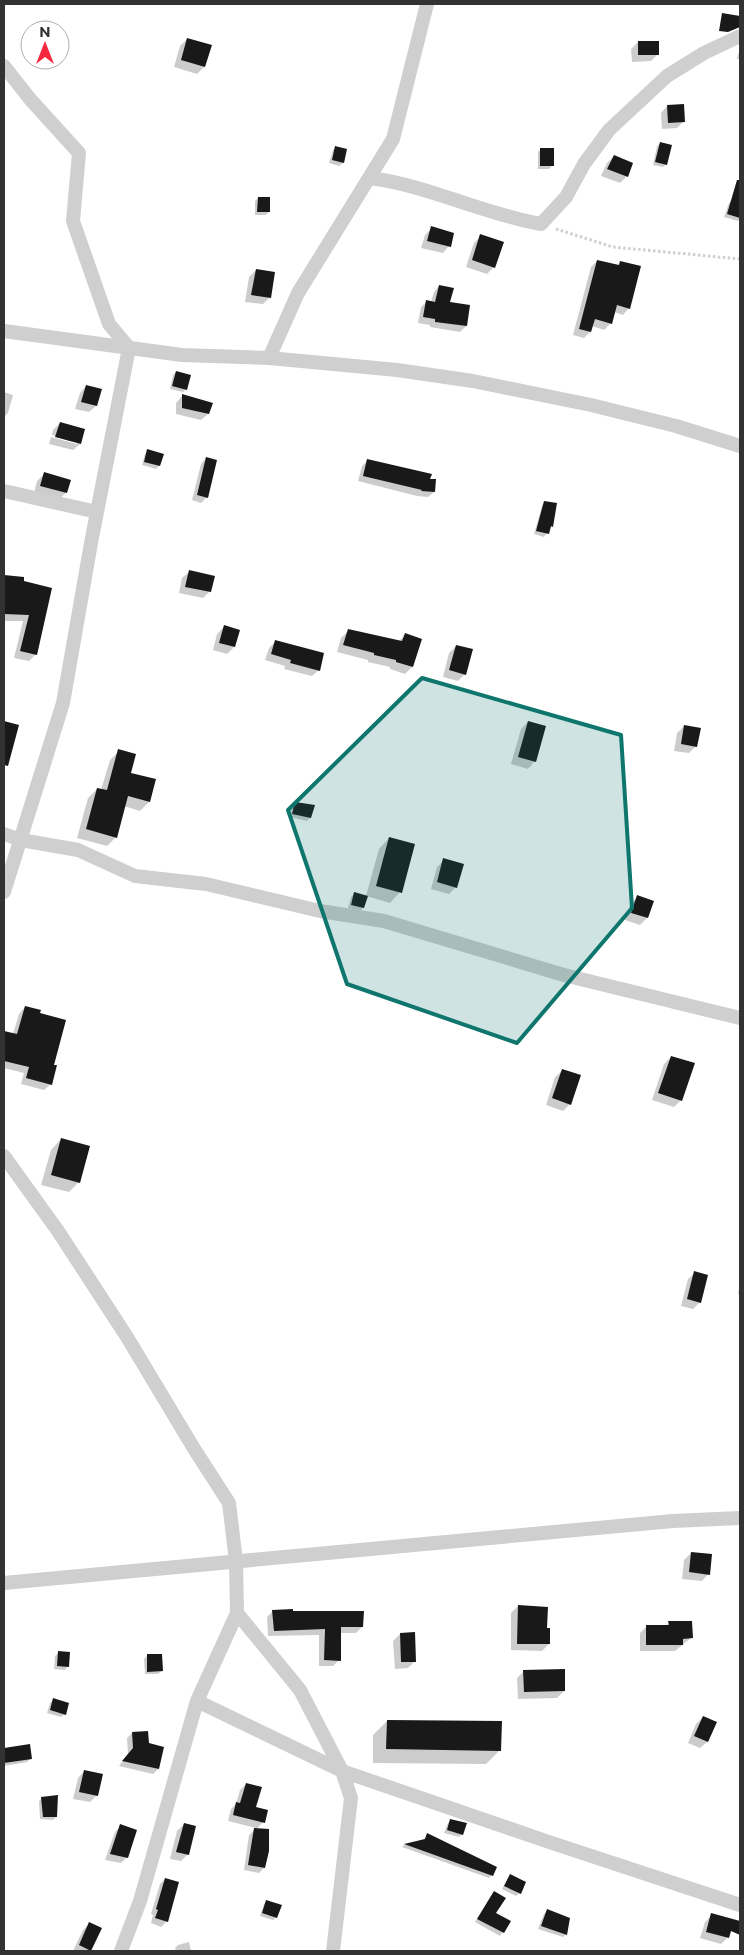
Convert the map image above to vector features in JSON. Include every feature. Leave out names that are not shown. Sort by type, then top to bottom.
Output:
[{"type":"street","points":[[269,358],[298,293],[393,139],[427,4]]},
{"type":"street","points":[[369,178],[389,180],[468,205],[541,224],[566,197],[584,164],[616,123],[667,76],[704,52],[740,36]]},
{"type":"street","points":[[4,66],[30,99],[79,152],[73,221],[110,324],[129,348],[63,703],[4,892]]},
{"type":"street","points":[[4,331],[182,355],[269,358],[397,370],[474,381],[591,405],[676,426],[740,446]]},
{"type":"street","points":[[4,491],[97,512]]},
{"type":"street","points":[[4,834],[21,840],[78,850],[135,876],[206,884],[320,911],[384,921],[564,975],[740,1018]]},
{"type":"street","points":[[4,1156],[58,1231],[122,1328],[193,1448],[229,1503],[236,1561],[237,1613],[197,1701],[140,1901],[121,1951]]},
{"type":"street","points":[[4,1583],[673,1521],[740,1518]]},
{"type":"street","points":[[237,1613],[300,1690],[342,1771],[351,1798],[333,1951]]},
{"type":"street","points":[[197,1701],[342,1771],[740,1905]]},
{"type":"path","points":[[541,224],[613,247],[740,259]]},
{"type":"highlighted area","points":[[422,678],[621,735],[632,908],[517,1043],[347,984],[288,810]]},
{"type":"building","points":[[722,13],[740,16],[740,27],[728,32],[719,31]]},
{"type":"building","points":[[187,38],[212,45],[205,67],[181,60]]},
{"type":"building","points":[[638,41],[659,41],[659,55],[638,55]]},
{"type":"building","points":[[684,104],[685,122],[668,123],[667,105]]},
{"type":"building","points":[[660,142],[672,145],[667,165],[655,162]]},
{"type":"building","points":[[335,146],[347,149],[344,163],[332,160]]},
{"type":"building","points":[[540,148],[554,148],[554,166],[540,166]]},
{"type":"building","points":[[614,155],[633,163],[628,177],[607,169]]},
{"type":"building","points":[[737,180],[740,180],[740,218],[727,214]]},
{"type":"building","points":[[258,197],[270,197],[270,212],[257,212]]},
{"type":"building","points":[[431,226],[454,233],[451,247],[427,241]]},
{"type":"building","points":[[480,234],[504,242],[495,268],[472,260]]},
{"type":"building","points":[[597,260],[619,265],[620,261],[641,266],[630,309],[617,305],[612,324],[595,319],[591,332],[579,329]]},
{"type":"building","points":[[256,269],[275,272],[271,298],[251,295]]},
{"type":"building","points":[[439,285],[454,288],[450,302],[470,305],[467,326],[435,322],[435,319],[423,317],[426,300],[435,302]]},
{"type":"building","points":[[176,371],[191,375],[187,390],[172,386]]},
{"type":"building","points":[[86,385],[102,389],[97,406],[81,402]]},
{"type":"building","points":[[182,394],[213,403],[209,414],[182,408]]},
{"type":"building","points":[[60,422],[85,429],[81,444],[55,437]]},
{"type":"building","points":[[147,449],[164,454],[160,466],[144,462]]},
{"type":"building","points":[[206,457],[217,460],[208,498],[197,495]]},
{"type":"building","points":[[367,459],[432,474],[430,479],[436,479],[435,492],[421,491],[363,476]]},
{"type":"building","points":[[44,472],[71,480],[67,493],[40,486]]},
{"type":"building","points":[[544,501],[557,503],[553,527],[551,526],[549,534],[536,531]]},
{"type":"building","points":[[189,570],[215,576],[211,592],[185,587]]},
{"type":"building","points":[[4,575],[24,577],[24,581],[52,588],[37,655],[20,651],[29,615],[4,614]]},
{"type":"building","points":[[224,625],[240,630],[235,647],[219,643]]},
{"type":"building","points":[[348,629],[402,641],[405,633],[422,639],[413,667],[396,662],[396,660],[374,655],[374,653],[343,645]]},
{"type":"building","points":[[275,640],[324,653],[320,671],[290,663],[291,660],[271,654]]},
{"type":"building","points":[[456,645],[473,649],[466,675],[449,670]]},
{"type":"building","points":[[4,721],[19,725],[8,766],[4,765]]},
{"type":"building","points":[[528,721],[546,726],[536,762],[518,757]]},
{"type":"building","points":[[684,725],[701,728],[697,747],[681,744]]},
{"type":"building","points":[[118,749],[136,754],[131,773],[156,779],[150,802],[128,796],[117,838],[86,829],[97,788],[107,790]]},
{"type":"building","points":[[295,802],[315,805],[311,818],[292,814]]},
{"type":"building","points":[[389,837],[415,844],[402,893],[376,886]]},
{"type":"building","points":[[443,858],[464,864],[457,888],[437,882]]},
{"type":"building","points":[[354,892],[368,896],[364,908],[351,905]]},
{"type":"building","points":[[637,895],[654,901],[648,918],[631,913]]},
{"type":"building","points":[[25,1006],[41,1010],[40,1013],[66,1020],[54,1065],[57,1065],[52,1085],[26,1078],[29,1067],[4,1061],[4,1031],[17,1034]]},
{"type":"building","points":[[671,1056],[695,1063],[682,1101],[658,1093]]},
{"type":"building","points":[[562,1069],[581,1075],[571,1105],[552,1098]]},
{"type":"building","points":[[61,1138],[90,1146],[80,1183],[51,1175]]},
{"type":"building","points":[[694,1271],[708,1275],[701,1303],[687,1299]]},
{"type":"building","points":[[691,1552],[712,1554],[710,1575],[689,1572]]},
{"type":"building","points":[[518,1605],[548,1607],[547,1628],[550,1628],[550,1644],[517,1644]]},
{"type":"building","points":[[293,1609],[293,1611],[364,1611],[363,1627],[341,1627],[341,1661],[324,1660],[325,1629],[274,1631],[272,1610]]},
{"type":"building","points":[[668,1621],[692,1621],[693,1638],[683,1639],[683,1645],[646,1645],[646,1625],[669,1625]]},
{"type":"building","points":[[415,1632],[416,1662],[401,1662],[400,1633]]},
{"type":"building","points":[[58,1651],[70,1652],[69,1667],[57,1666]]},
{"type":"building","points":[[147,1654],[162,1654],[163,1671],[147,1672]]},
{"type":"building","points":[[565,1669],[565,1691],[524,1692],[523,1670]]},
{"type":"building","points":[[53,1698],[69,1703],[66,1715],[50,1710]]},
{"type":"building","points":[[703,1716],[717,1722],[708,1742],[694,1736]]},
{"type":"building","points":[[387,1720],[502,1721],[501,1751],[386,1749]]},
{"type":"building","points":[[148,1731],[149,1743],[164,1747],[159,1769],[122,1761],[133,1748],[132,1732]]},
{"type":"building","points":[[30,1744],[32,1759],[4,1763],[4,1748]]},
{"type":"building","points":[[84,1770],[103,1774],[98,1796],[79,1792]]},
{"type":"building","points":[[246,1783],[262,1787],[256,1807],[268,1810],[265,1823],[233,1815],[236,1802],[240,1803]]},
{"type":"building","points":[[58,1795],[57,1817],[43,1817],[41,1797]]},
{"type":"building","points":[[450,1819],[467,1823],[463,1835],[447,1830]]},
{"type":"building","points":[[184,1823],[196,1826],[189,1855],[176,1852]]},
{"type":"building","points":[[120,1824],[137,1830],[128,1858],[110,1854]]},
{"type":"building","points":[[254,1828],[269,1829],[269,1851],[265,1868],[248,1865]]},
{"type":"building","points":[[427,1833],[497,1867],[493,1876],[404,1844],[425,1839]]},
{"type":"building","points":[[510,1874],[526,1882],[521,1894],[504,1886]]},
{"type":"building","points":[[165,1878],[179,1882],[168,1922],[155,1918]]},
{"type":"building","points":[[494,1891],[506,1898],[496,1913],[511,1921],[504,1933],[477,1919]]},
{"type":"building","points":[[266,1900],[282,1905],[277,1918],[262,1913]]},
{"type":"building","points":[[547,1909],[570,1918],[567,1935],[541,1926]]},
{"type":"building","points":[[711,1913],[740,1921],[740,1935],[731,1931],[729,1938],[706,1932]]},
{"type":"building","points":[[89,1922],[102,1928],[91,1951],[79,1945]]}]
